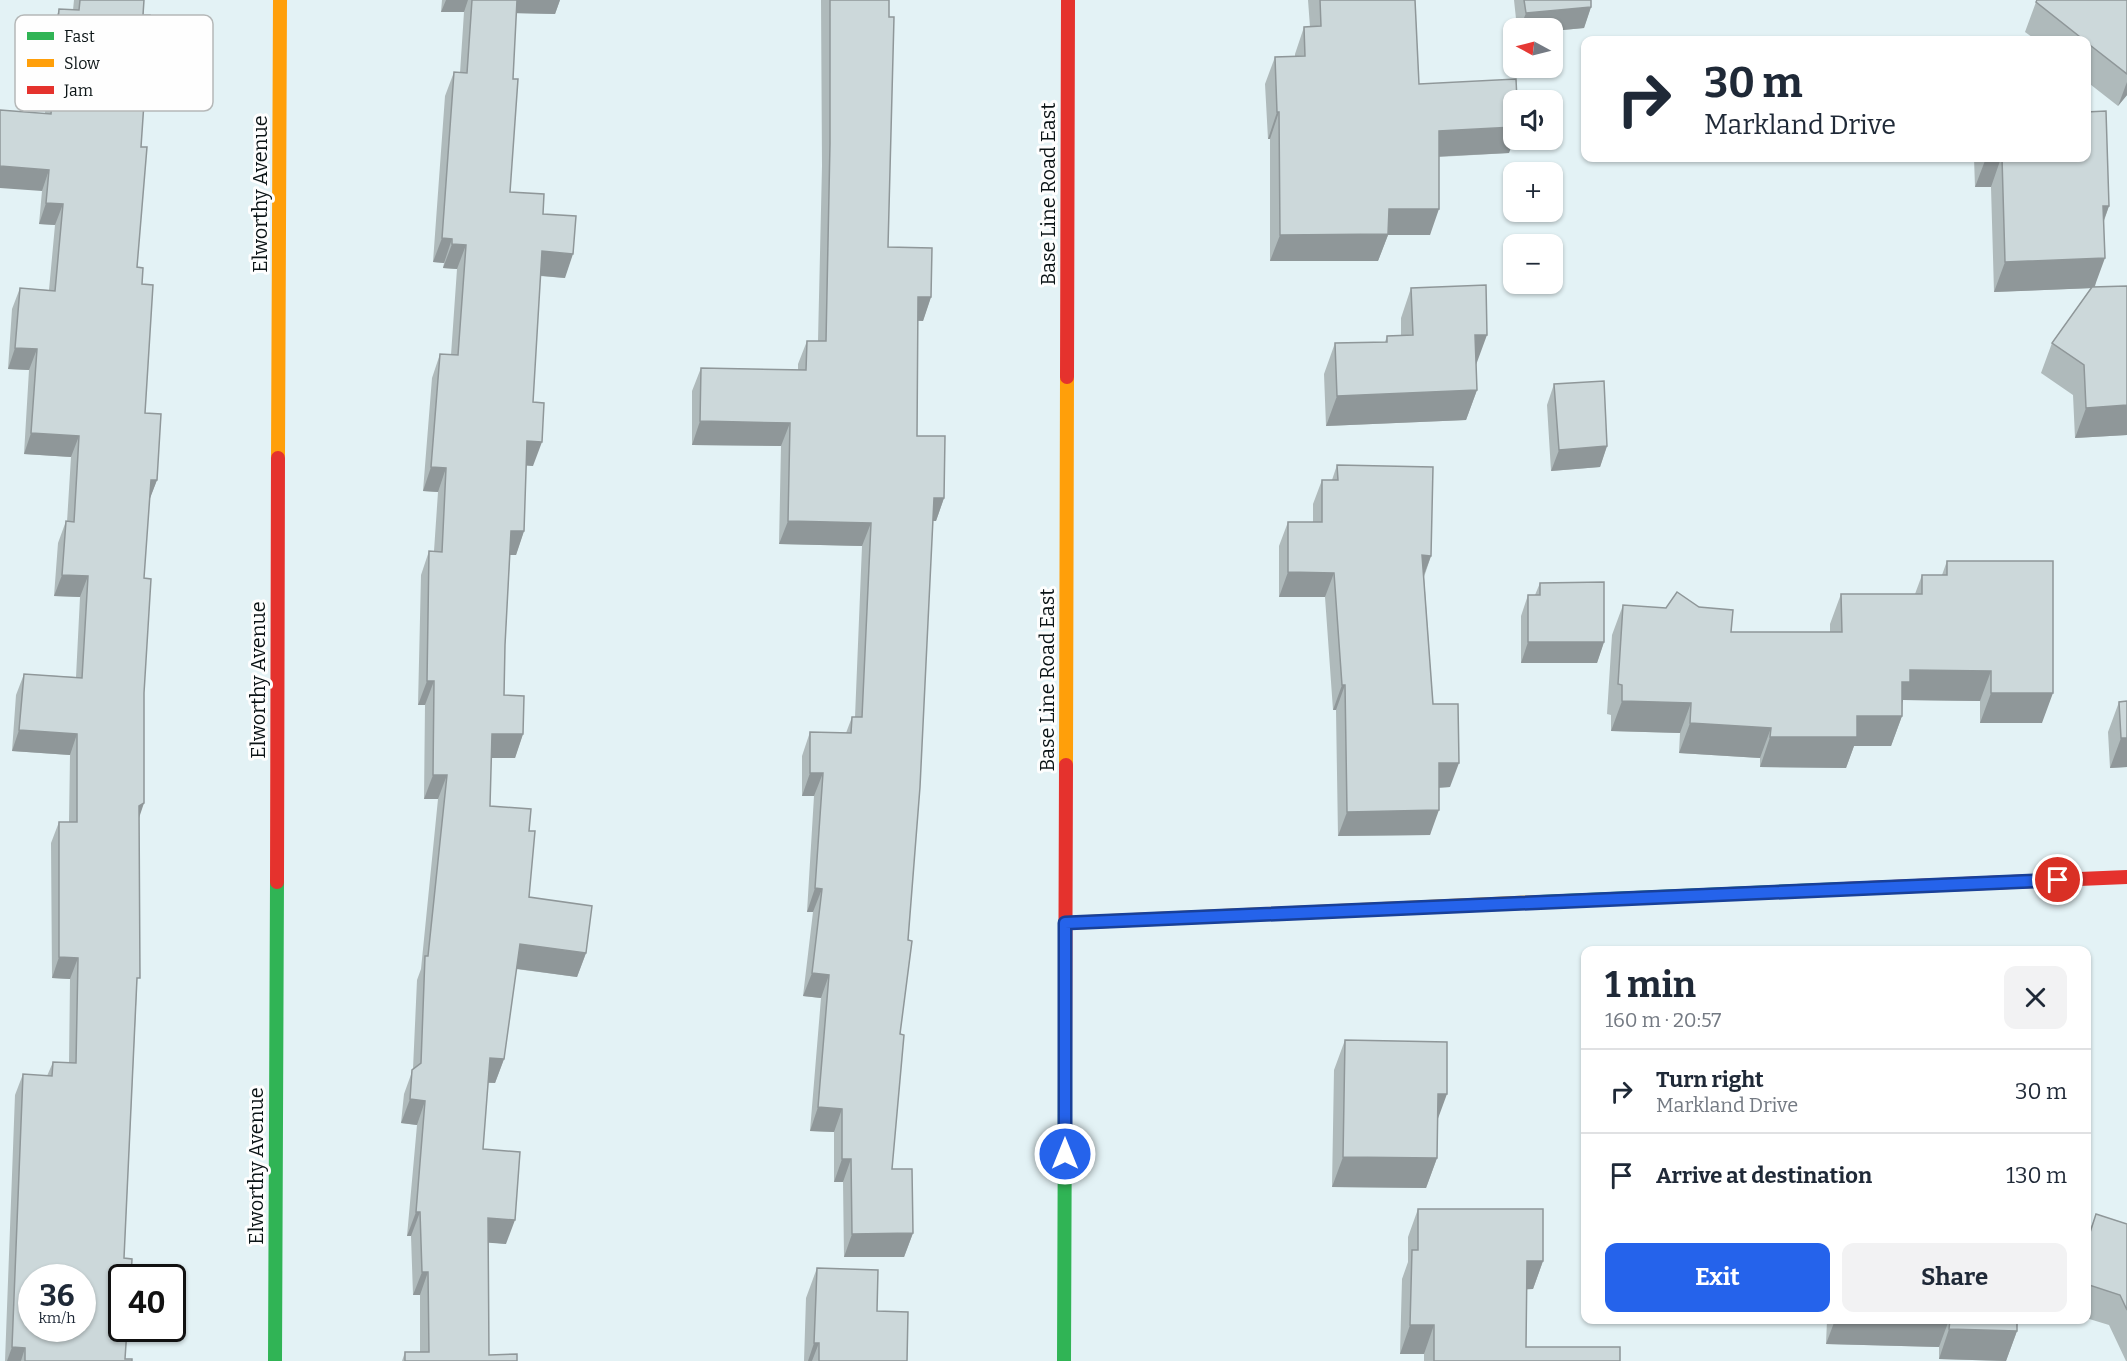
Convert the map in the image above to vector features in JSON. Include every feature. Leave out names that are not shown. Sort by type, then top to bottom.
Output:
[{"type":"street","name":"Elworthy Avenue","points":[[275,1361],[280,0]]},
{"type":"street","name":"Base Line Road East","points":[[1064,1361],[1068,0]]},
{"type":"street","points":[[1065,923],[2127,877]]},
{"type":"building","points":[[80,0],[144,0],[143,15],[59,15],[59,9],[79,10]]},
{"type":"building","points":[[472,0],[517,0],[513,79],[518,79],[510,192],[544,194],[543,214],[576,216],[573,254],[542,251],[533,402],[544,403],[542,442],[527,441],[524,531],[511,531],[505,645],[504,695],[524,696],[523,734],[492,734],[490,806],[531,809],[529,831],[535,831],[529,897],[592,906],[586,953],[520,944],[504,1059],[490,1058],[483,1149],[520,1152],[515,1220],[488,1218],[489,1355],[517,1354],[517,1361],[405,1361],[405,1352],[429,1352],[428,1272],[422,1272],[420,1212],[416,1212],[425,1101],[410,1099],[412,1070],[421,1063],[425,956],[428,956],[447,775],[433,775],[434,681],[427,681],[429,551],[442,552],[446,468],[431,467],[440,354],[458,355],[466,245],[452,244],[452,239],[442,238],[454,72],[467,73]]},
{"type":"building","points":[[830,0],[889,0],[889,17],[894,17],[888,247],[932,248],[931,297],[918,297],[917,436],[945,436],[944,498],[934,498],[920,787],[908,940],[912,941],[900,1034],[904,1035],[892,1169],[912,1169],[913,1233],[852,1234],[851,1159],[842,1159],[842,1109],[818,1107],[829,975],[812,973],[822,889],[815,888],[823,773],[810,773],[810,732],[851,733],[852,717],[862,717],[871,523],[788,521],[790,423],[700,421],[701,368],[806,370],[807,341],[826,341]]},
{"type":"building","points":[[1320,0],[1415,0],[1419,84],[1516,79],[1517,90],[1503,90],[1503,128],[1439,131],[1439,209],[1389,209],[1388,234],[1280,235],[1279,112],[1277,112],[1275,57],[1305,56],[1304,27],[1321,26]]},
{"type":"building","points":[[1524,0],[1591,0],[1591,7],[1526,13]]},
{"type":"building","points":[[2037,0],[2127,0],[2127,74],[2091,46],[2091,36],[2079,36],[2036,2]]},
{"type":"building","points":[[0,110],[51,114],[51,111],[143,111],[141,147],[147,147],[137,267],[143,268],[142,284],[153,285],[145,413],[161,414],[157,480],[151,480],[144,578],[151,579],[144,693],[144,803],[139,806],[140,978],[137,978],[124,1258],[132,1259],[132,1264],[108,1264],[108,1342],[126,1342],[125,1359],[132,1359],[132,1361],[25,1361],[25,1348],[12,1347],[23,1074],[52,1076],[53,1062],[76,1063],[78,958],[59,957],[59,822],[77,822],[77,734],[19,730],[24,674],[82,678],[88,576],[62,575],[66,521],[74,522],[79,436],[31,433],[37,349],[15,348],[20,288],[55,291],[63,204],[46,203],[49,170],[0,166]]},
{"type":"building","points":[[2106,111],[2109,206],[2103,206],[2105,258],[2005,262],[2002,162],[2091,162],[2091,112]]},
{"type":"building","points":[[1486,285],[1487,335],[1475,335],[1477,390],[1337,396],[1335,343],[1387,342],[1387,336],[1413,335],[1411,288]]},
{"type":"building","points":[[2127,286],[2127,405],[2086,408],[2084,365],[2052,343],[2092,287]]},
{"type":"building","points":[[1604,381],[1607,446],[1559,450],[1554,384]]},
{"type":"building","points":[[1337,465],[1433,467],[1431,556],[1422,555],[1433,704],[1458,704],[1459,763],[1439,763],[1439,810],[1347,812],[1345,685],[1342,685],[1334,573],[1288,572],[1288,522],[1322,522],[1322,480],[1338,480]]},
{"type":"building","points":[[1947,561],[2053,561],[2053,693],[1991,693],[1991,671],[1910,670],[1910,682],[1902,682],[1902,716],[1857,716],[1857,737],[1770,737],[1771,728],[1690,723],[1691,703],[1622,701],[1622,685],[1618,684],[1623,605],[1666,608],[1677,592],[1699,607],[1733,610],[1731,632],[1842,632],[1841,594],[1922,594],[1922,575],[1947,575]]},
{"type":"building","points":[[1604,582],[1604,642],[1528,642],[1528,595],[1540,595],[1540,583]]},
{"type":"building","points":[[2127,701],[2127,738],[2121,738],[2119,702]]},
{"type":"building","points":[[1345,1040],[1447,1042],[1447,1094],[1438,1094],[1437,1158],[1343,1157]]},
{"type":"building","points":[[1418,1209],[1543,1209],[1543,1261],[1527,1261],[1526,1347],[1620,1347],[1620,1361],[1434,1361],[1434,1325],[1410,1325],[1412,1250],[1418,1250]]},
{"type":"building","points":[[2096,1214],[2127,1224],[2127,1310],[2120,1295],[2091,1286],[2091,1230]]},
{"type":"building","points":[[817,1268],[878,1270],[877,1311],[908,1312],[907,1361],[819,1361],[819,1343],[814,1343]]},
{"type":"building","points":[[1950,1324],[2017,1324],[2017,1331],[1949,1329]]},
{"type":"traffic: fast","points":[[275,1361],[277,882]]},
{"type":"traffic: fast","points":[[1540,902],[1844,889]]},
{"type":"traffic: fast","points":[[1064,1361],[1065,1077]]},
{"type":"traffic: slow","points":[[278,458],[280,0]]},
{"type":"traffic: slow","points":[[1066,765],[1067,377]]},
{"type":"traffic: slow","points":[[1065,923],[1540,902]]},
{"type":"traffic: jam","points":[[1067,377],[1068,0]]},
{"type":"traffic: jam","points":[[277,882],[278,458]]},
{"type":"traffic: jam","points":[[1065,1077],[1066,765]]},
{"type":"traffic: jam","points":[[1844,889],[2127,877]]},
{"type":"route","points":[[1065,1154],[1065,923],[2058,880]]}]
